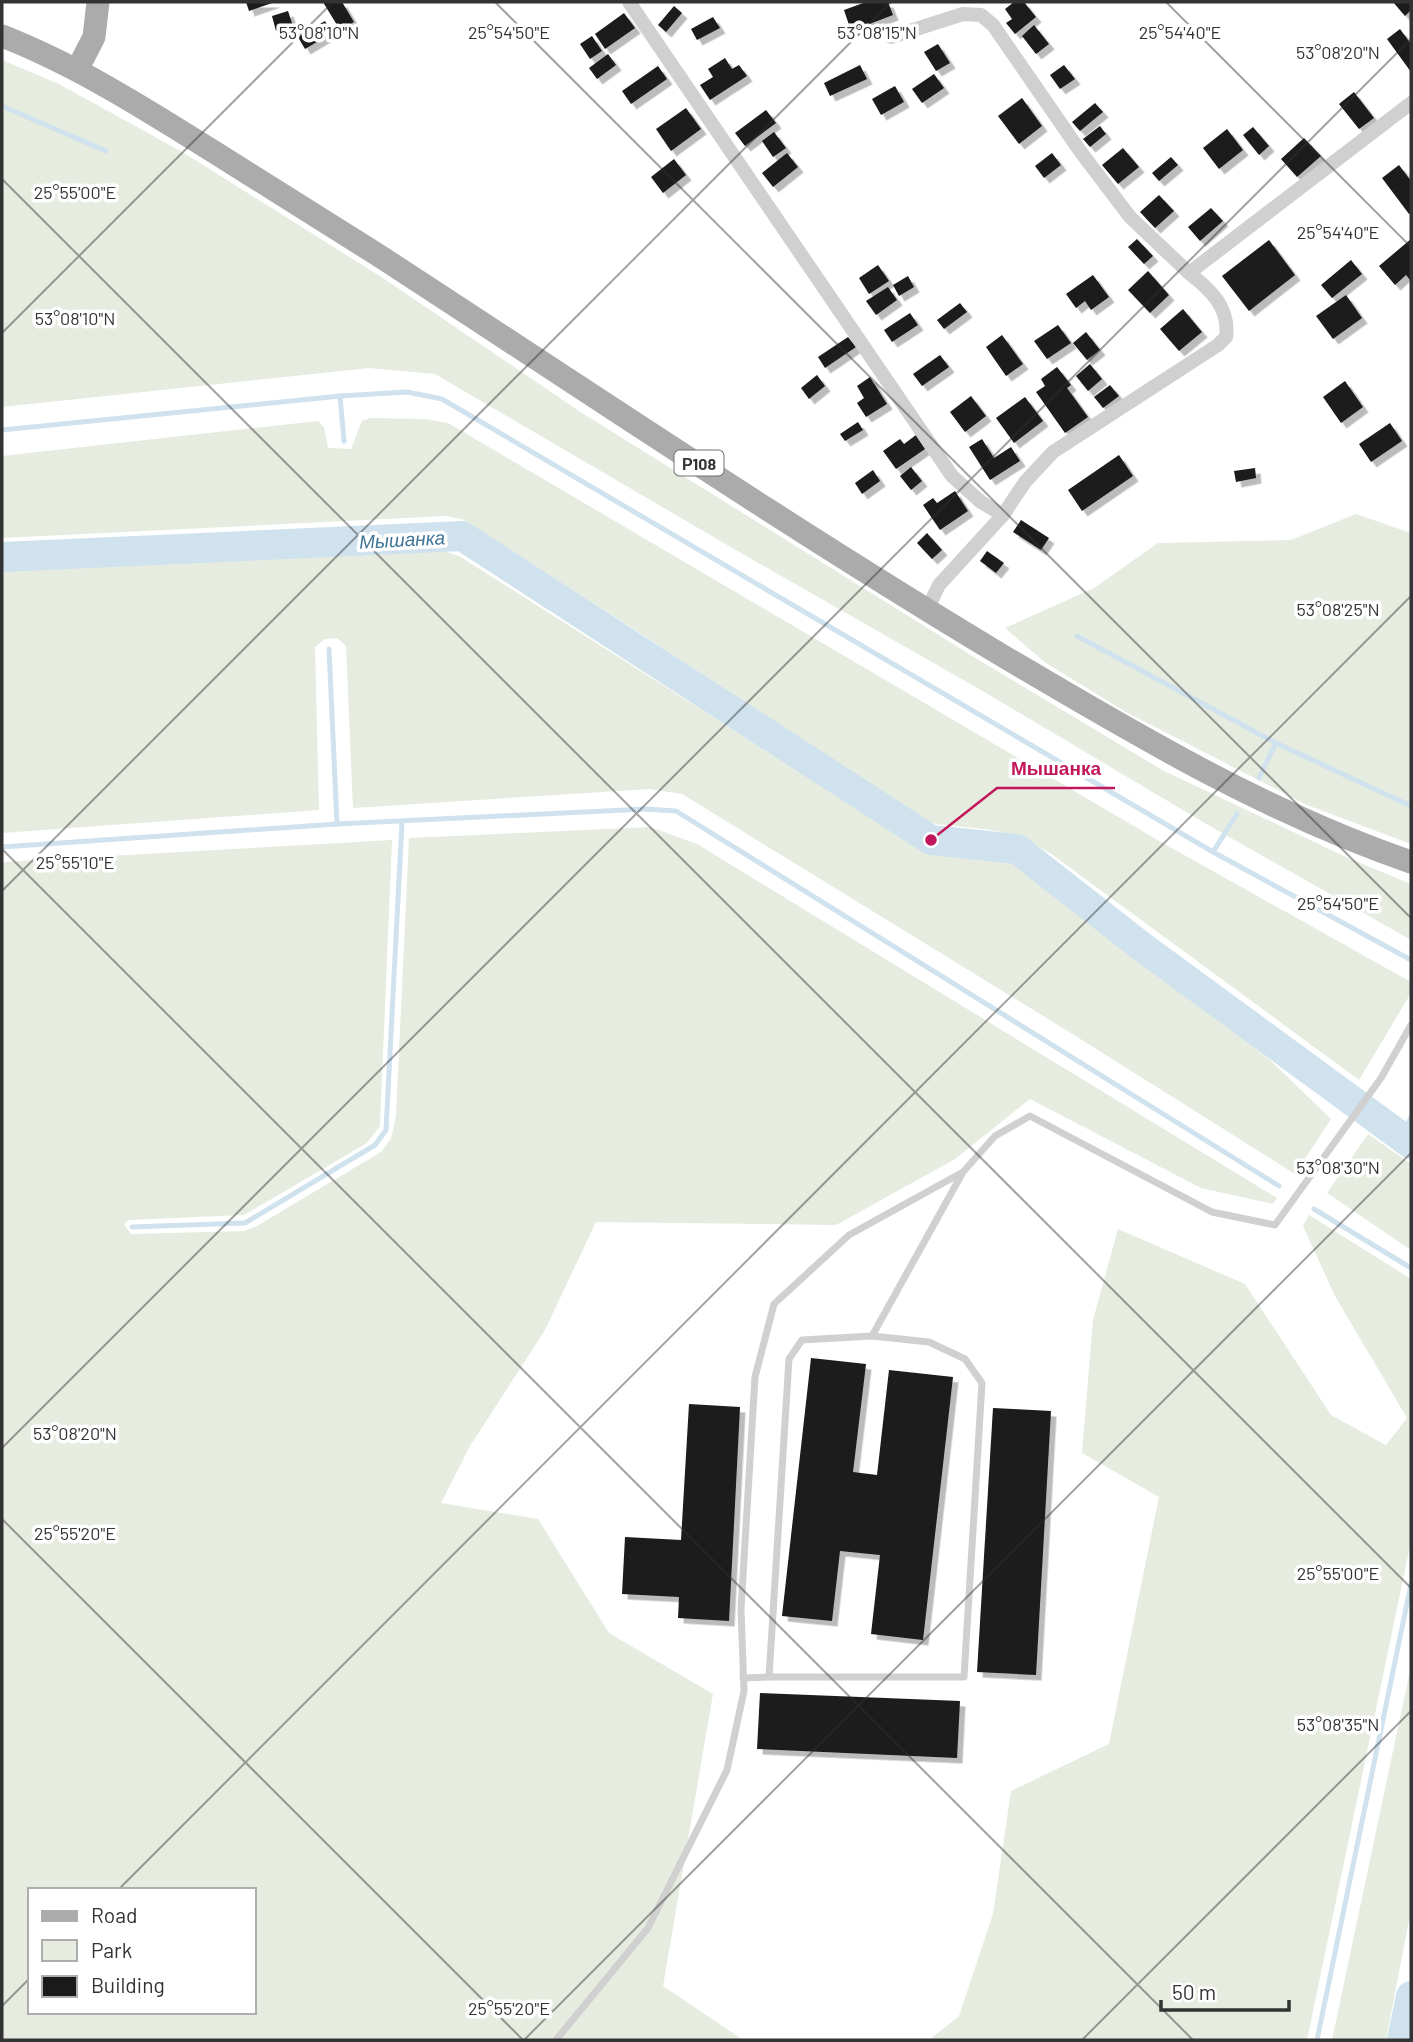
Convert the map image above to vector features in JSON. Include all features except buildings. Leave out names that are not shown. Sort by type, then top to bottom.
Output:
[{"type":"main road","points":[[76,70],[94,37],[98,2]]},
{"type":"main road","name":"Р108","points":[[2,36],[76,70],[165,121],[927,610],[1092,708],[1231,786],[1358,844],[1411,862]]},
{"type":"street","points":[[629,2],[951,476],[981,502],[1003,515]]},
{"type":"street","points":[[891,37],[963,15],[981,15],[993,25],[1080,151],[1130,217],[1189,273],[1211,290],[1225,314],[1226,337],[1218,345],[1053,452],[1025,482],[1003,515],[939,585],[927,610]]},
{"type":"street","points":[[1189,273],[1411,103]]},
{"type":"lane","points":[[872,1336],[963,1172],[995,1136],[1030,1116],[1212,1212],[1275,1225],[1381,1078],[1411,1025]]},
{"type":"lane","points":[[556,2040],[648,1928],[727,1770],[744,1691],[741,1609],[755,1377],[774,1304],[849,1235],[963,1172]]},
{"type":"lane","points":[[743,1678],[964,1677],[982,1384],[965,1359],[929,1342],[872,1336],[802,1340],[789,1359],[769,1677]]},
{"type":"green space","points":[[2,60],[59,84],[184,153],[383,278],[582,413],[982,662],[1164,771],[1346,857],[1411,884],[1411,940],[1208,825],[986,693],[435,374],[369,368],[2,407]]},
{"type":"green space","points":[[370,418],[425,419],[448,423],[1161,842],[1411,982],[1411,993],[1359,1080],[1050,853],[1016,835],[928,823],[462,519],[445,516],[2,538],[2,456],[318,421],[324,427],[328,448],[351,449],[362,421]]},
{"type":"green space","points":[[1356,514],[1411,533],[1411,844],[1307,805],[1126,712],[1046,663],[1005,628],[1094,588],[1158,543],[1291,540]]},
{"type":"green space","points":[[435,548],[459,556],[923,850],[949,855],[997,857],[1018,867],[1270,1060],[1331,1119],[1295,1174],[682,794],[649,789],[353,808],[346,646],[337,638],[325,639],[315,647],[319,810],[2,833],[2,570]]},
{"type":"green space","points":[[650,827],[697,844],[1277,1198],[1273,1204],[1201,1188],[1030,1099],[955,1159],[836,1225],[596,1222],[545,1330],[470,1446],[441,1503],[538,1519],[609,1633],[713,1694],[663,1986],[743,2040],[2,2040],[2,862],[392,840],[380,1126],[367,1143],[244,1215],[129,1220],[124,1224],[131,1234],[244,1231],[257,1226],[381,1152],[391,1139],[396,1116],[409,838]]},
{"type":"green space","points":[[1368,1134],[1411,1164],[1411,1250],[1327,1193]]},
{"type":"green space","points":[[1309,1215],[1411,1279],[1411,1541],[1307,2040],[929,2040],[959,2016],[993,1914],[1011,1791],[1109,1744],[1159,1497],[1082,1453],[1093,1320],[1118,1229],[1245,1284],[1331,1415],[1386,1445],[1407,1418],[1335,1296],[1303,1226]]},
{"type":"green space","points":[[1411,1666],[1411,1910],[1386,2040],[1332,2040]]},
{"type":"waterway","points":[[2,106],[106,151]]},
{"type":"waterway","points":[[2,430],[340,396],[407,392],[442,399],[1213,852],[1411,960]]},
{"type":"waterway","points":[[340,396],[344,441]]},
{"type":"waterway","name":"Мышанка","points":[[2,557],[462,536],[931,840],[1017,849],[1141,946],[1411,1144]]},
{"type":"waterway","points":[[1077,636],[1276,743],[1411,806]]},
{"type":"waterway","points":[[329,649],[337,824]]},
{"type":"waterway","points":[[1259,778],[1276,743]]},
{"type":"waterway","points":[[2,847],[337,824],[645,809],[676,811],[1279,1186]]},
{"type":"waterway","points":[[1213,852],[1237,814]]},
{"type":"waterway","points":[[132,1227],[245,1223],[375,1145],[386,1130],[402,822]]},
{"type":"waterway","points":[[1402,1138],[1411,1117]]},
{"type":"waterway","points":[[1314,1209],[1411,1268]]},
{"type":"waterway","points":[[1317,2040],[1411,1584]]},
{"type":"waterway","name":"Мышанка","points":[[1402,2040],[1411,1996]]},
{"type":"place","name":"Мышанка","points":[[931,840]]}]
